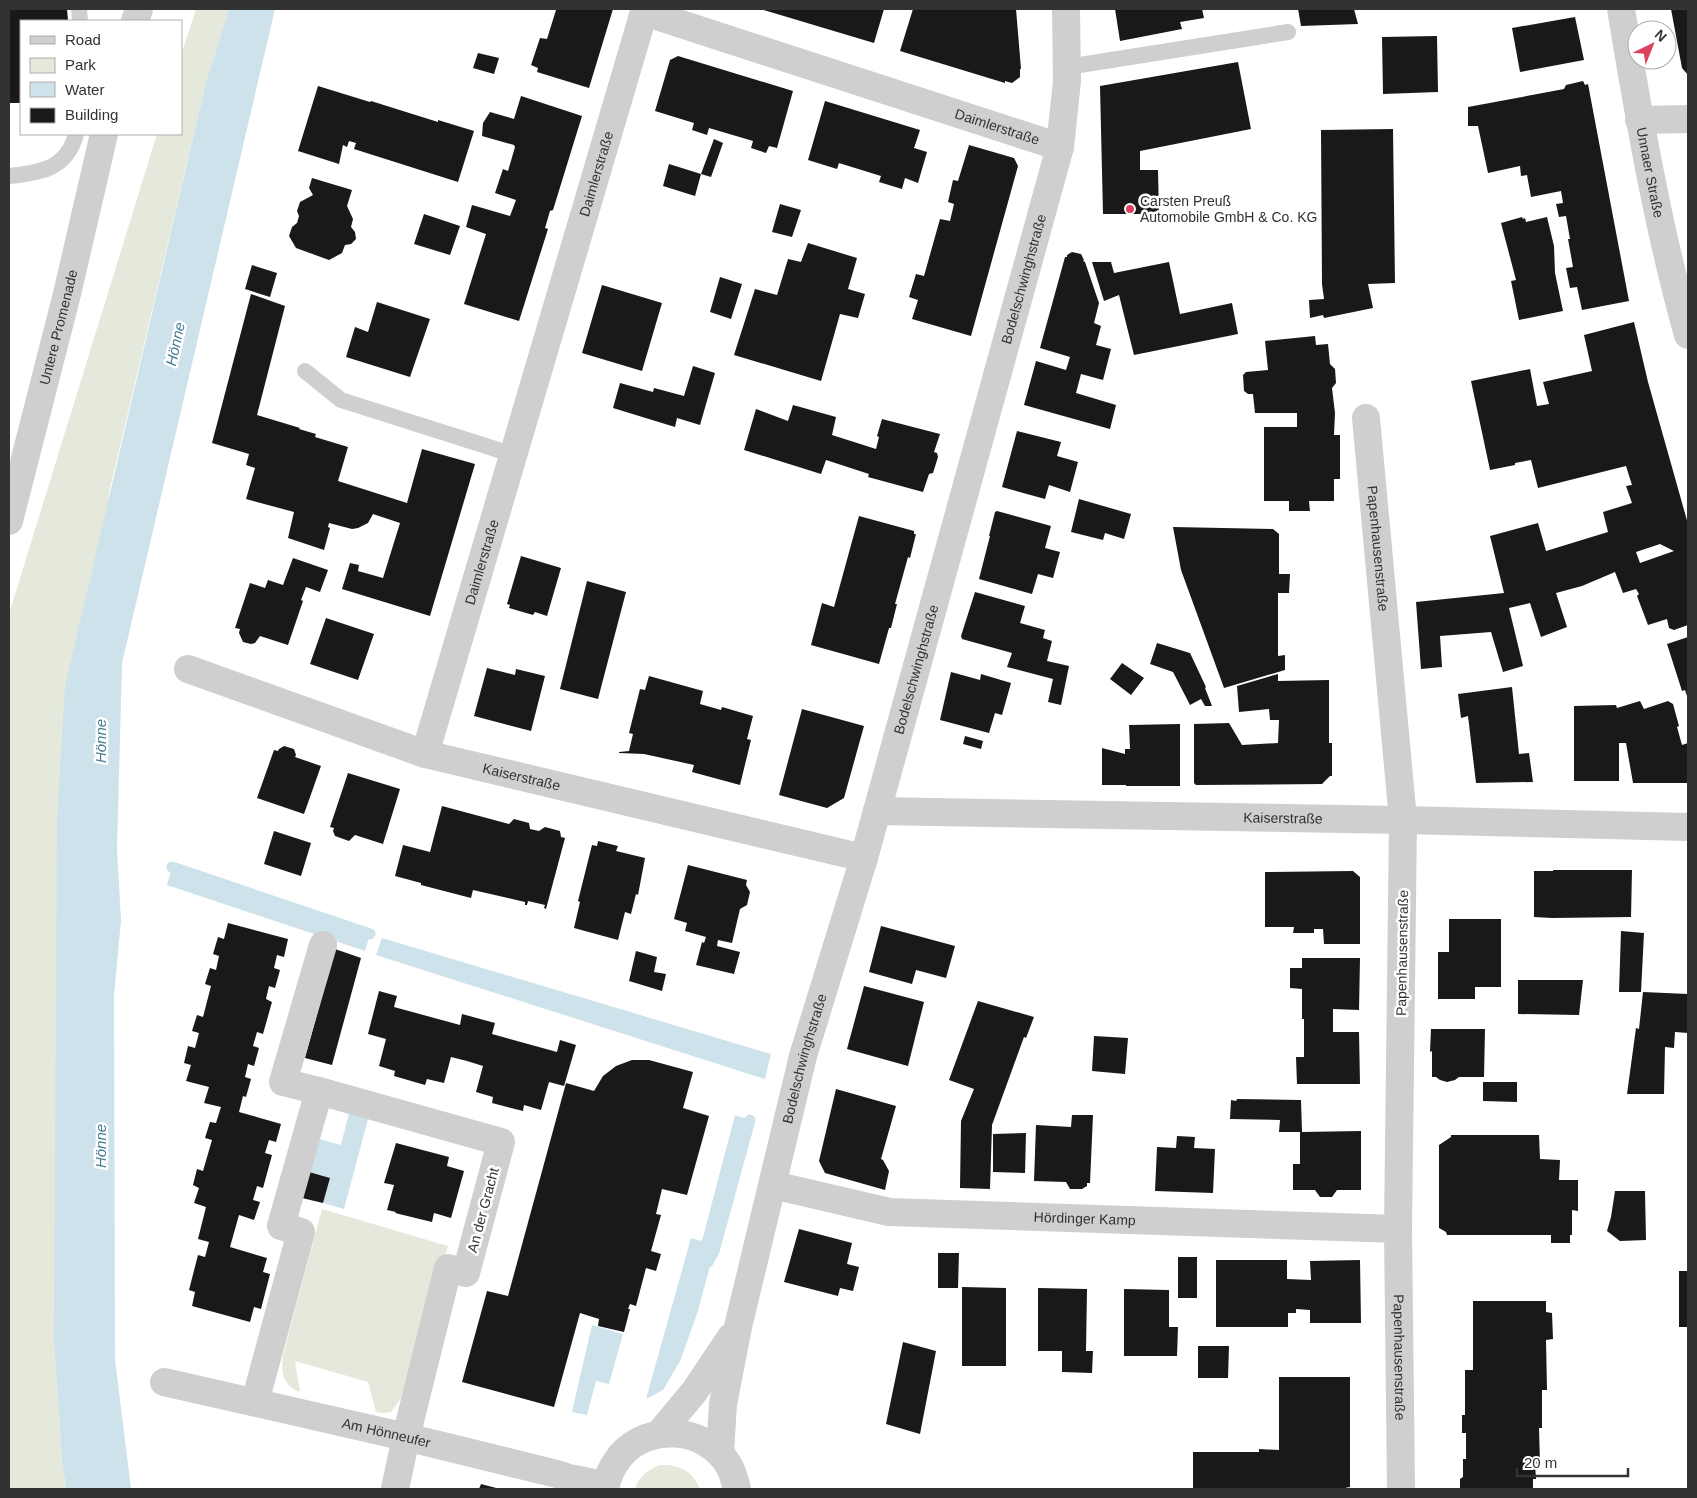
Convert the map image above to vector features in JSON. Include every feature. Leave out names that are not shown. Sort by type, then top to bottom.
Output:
[{"type":"street","name":"Bodelschwinghstraße","points":[[720,1454],[723,1404],[738,1327],[803,1056],[864,858],[1060,147],[1067,81],[1066,9]]},
{"type":"street","name":"Unnaer Straße","points":[[1621,9],[1639,120],[1672,279],[1688,334]]},
{"type":"street","name":"Daimlerstraße","points":[[425,754],[644,12],[1060,147]]},
{"type":"street","points":[[1639,120],[1688,119]]},
{"type":"street","name":"Untere Promenade","points":[[9,521],[67,294],[104,135]]},
{"type":"street","name":"Papenhausenstraße","points":[[1366,418],[1403,820],[1398,1229],[1401,1489]]},
{"type":"street","name":"Kaiserstraße","points":[[188,670],[425,754],[864,858]]},
{"type":"street","name":"Kaiserstraße","points":[[877,811],[1688,827]]},
{"type":"street","name":"An der Gracht","points":[[322,945],[283,1082],[501,1142],[466,1273],[448,1268],[406,1437]]},
{"type":"street","points":[[255,1402],[301,1232],[281,1226],[319,1091]]},
{"type":"street","name":"Hördinger Kamp","points":[[773,1185],[889,1212],[1398,1229]]},
{"type":"street","name":"Bodelschwinghstraße","points":[[659,1434],[694,1392],[738,1327]]},
{"type":"street","name":"Am Hönneufer","points":[[164,1382],[406,1437],[605,1487]]},
{"type":"street","name":"Bodelschwinghstraße","points":[[605,1487],[609,1473],[624,1452],[640,1440],[659,1434],[672,1433],[686,1434],[710,1445],[728,1464],[738,1489]]},
{"type":"street","points":[[395,1489],[406,1437]]},
{"type":"lane","points":[[1067,67],[1288,32]]},
{"type":"lane","points":[[9,176],[32,174],[55,165],[67,154],[76,135]]},
{"type":"lane","points":[[304,371],[341,400],[514,455]]},
{"type":"green space","points":[[196,9],[229,9],[206,82],[109,493],[54,1341],[62,1461],[66,1489],[9,1489],[9,614],[157,135],[182,135],[182,52]]},
{"type":"green space","points":[[322,1209],[448,1246],[402,1397],[391,1412],[376,1412],[368,1382],[295,1361],[300,1392],[289,1386],[284,1377],[282,1367],[283,1355]]},
{"type":"green space","points":[[660,1465],[679,1467],[689,1473],[700,1489],[635,1489],[644,1474]]},
{"type":"water","name":"Hönne","points":[[229,9],[275,9],[122,663],[117,849],[121,920],[114,995],[115,1359],[131,1489],[66,1489],[62,1461],[54,1341],[57,819],[65,686],[206,82]]},
{"type":"water","points":[[172,867],[370,934],[365,951],[167,885]]},
{"type":"water","points":[[382,938],[771,1054],[765,1079],[376,955]]},
{"type":"water","points":[[349,1113],[368,1119],[344,1209],[323,1203],[330,1178],[309,1172],[319,1139],[341,1145]]},
{"type":"water","points":[[735,1115],[750,1120],[697,1314],[680,1361],[663,1390],[646,1399],[691,1238],[702,1241]]},
{"type":"water","points":[[592,1325],[623,1334],[609,1384],[596,1381],[587,1415],[572,1412]]},
{"type":"building","points":[[9,9],[67,9],[68,20],[20,20],[20,103],[9,103]]},
{"type":"building","points":[[552,9],[613,9],[589,88],[537,72],[538,68],[531,65],[540,38],[547,39],[556,10]]},
{"type":"building","points":[[760,9],[884,9],[874,43]]},
{"type":"building","points":[[913,9],[1016,9],[1020,77],[1012,83],[1005,81],[1005,83],[900,51]]},
{"type":"building","points":[[1115,9],[1202,9],[1204,18],[1180,22],[1182,29],[1120,41]]},
{"type":"building","points":[[1298,9],[1354,9],[1358,24],[1301,26]]},
{"type":"building","points":[[1671,9],[1688,9],[1688,75],[1682,68],[1677,41],[1677,20],[1673,20]]},
{"type":"building","points":[[1575,17],[1584,60],[1520,72],[1512,28]]},
{"type":"building","points":[[1437,36],[1438,92],[1383,94],[1382,37]]},
{"type":"building","points":[[478,53],[499,58],[494,74],[473,68]]},
{"type":"building","points":[[678,56],[793,91],[777,148],[769,146],[766,153],[751,148],[753,141],[709,128],[707,135],[692,130],[694,123],[655,111],[670,60]]},
{"type":"building","points":[[1238,62],[1251,129],[1140,151],[1140,170],[1158,170],[1159,214],[1103,214],[1100,86]]},
{"type":"building","points":[[1583,81],[1585,85],[1588,84],[1629,301],[1582,310],[1577,287],[1570,288],[1566,268],[1573,267],[1566,216],[1559,217],[1556,204],[1563,203],[1561,191],[1531,197],[1527,175],[1521,176],[1520,166],[1488,173],[1478,126],[1468,126],[1468,107],[1564,89],[1566,85]]},
{"type":"building","points":[[318,86],[474,131],[458,182],[354,149],[356,143],[349,141],[347,147],[343,145],[339,164],[298,151]]},
{"type":"building","points":[[521,96],[582,116],[553,210],[550,211],[545,228],[548,229],[519,321],[464,304],[486,234],[466,227],[472,205],[510,216],[516,200],[495,193],[503,169],[508,171],[515,147],[514,145],[482,136],[483,123],[490,112],[514,119]]},
{"type":"building","points":[[825,101],[920,130],[914,148],[927,152],[918,183],[905,178],[902,189],[879,182],[881,176],[839,163],[837,169],[808,160]]},
{"type":"building","points":[[1393,129],[1395,283],[1368,284],[1373,308],[1324,318],[1323,315],[1310,318],[1309,300],[1324,299],[1322,284],[1321,130]]},
{"type":"building","points":[[714,139],[723,143],[711,177],[701,174]]},
{"type":"building","points":[[969,145],[1014,158],[1018,166],[971,336],[912,319],[918,300],[909,297],[916,274],[924,276],[940,219],[950,221],[954,204],[948,202],[953,180],[958,181]]},
{"type":"building","points":[[669,164],[701,174],[695,196],[663,186]]},
{"type":"building","points":[[312,178],[352,190],[347,206],[353,219],[351,227],[355,232],[356,239],[351,244],[345,245],[342,253],[329,260],[296,248],[289,236],[292,227],[297,223],[299,216],[297,211],[300,202],[313,195],[309,188]]},
{"type":"building","points":[[780,204],[801,210],[792,237],[772,232]]},
{"type":"building","points":[[424,214],[460,226],[450,255],[414,244]]},
{"type":"building","points":[[1522,217],[1523,219],[1525,218],[1526,222],[1547,217],[1554,246],[1555,273],[1563,311],[1519,320],[1511,281],[1516,280],[1501,223]]},
{"type":"building","points":[[808,243],[857,258],[848,289],[865,294],[858,318],[840,314],[821,381],[734,355],[755,289],[777,295],[788,259],[801,262]]},
{"type":"building","points":[[1072,252],[1081,254],[1099,303],[1094,323],[1101,326],[1096,345],[1111,349],[1103,380],[1081,374],[1076,393],[1116,405],[1110,429],[1024,405],[1036,361],[1066,370],[1070,357],[1040,348],[1065,257]]},
{"type":"building","points":[[1092,262],[1111,262],[1114,273],[1169,262],[1180,314],[1232,303],[1238,334],[1134,355],[1119,295],[1104,301]]},
{"type":"building","points":[[252,265],[277,273],[270,297],[245,289]]},
{"type":"building","points":[[720,277],[742,284],[731,319],[710,312]]},
{"type":"building","points":[[602,285],[662,303],[642,371],[582,353]]},
{"type":"building","points":[[251,294],[285,306],[257,415],[300,428],[316,434],[315,437],[348,447],[338,481],[407,503],[422,449],[475,464],[430,616],[342,589],[350,563],[359,565],[358,571],[383,578],[400,523],[373,514],[368,523],[358,528],[352,529],[329,523],[328,527],[330,528],[324,550],[288,538],[294,512],[246,499],[255,468],[246,465],[249,454],[212,443]]},
{"type":"building","points":[[377,302],[430,319],[410,377],[346,357],[355,327],[368,332]]},
{"type":"building","points":[[1634,322],[1648,382],[1688,524],[1688,625],[1674,630],[1669,628],[1667,619],[1648,625],[1636,589],[1623,593],[1615,572],[1582,586],[1556,593],[1567,627],[1541,637],[1530,603],[1509,608],[1523,666],[1503,672],[1491,632],[1440,636],[1442,667],[1421,669],[1416,602],[1504,593],[1490,536],[1538,523],[1546,551],[1608,532],[1603,512],[1632,503],[1626,486],[1632,485],[1626,466],[1538,488],[1531,460],[1490,470],[1471,381],[1530,369],[1537,406],[1549,404],[1543,382],[1592,371],[1584,335]],"holes":[[[1660,544],[1674,551],[1640,563],[1636,552]]]},
{"type":"building","points":[[1315,336],[1316,345],[1328,344],[1330,364],[1335,369],[1336,383],[1332,388],[1335,413],[1334,435],[1340,435],[1340,479],[1334,479],[1334,501],[1309,501],[1310,511],[1289,511],[1289,501],[1264,501],[1264,427],[1297,427],[1297,413],[1255,413],[1253,394],[1248,394],[1244,391],[1243,375],[1246,372],[1268,370],[1265,341]]},
{"type":"building","points":[[693,366],[715,373],[700,425],[677,418],[675,427],[613,408],[620,383],[653,392],[654,388],[684,396]]},
{"type":"building","points":[[793,405],[836,417],[832,435],[876,449],[879,437],[877,436],[882,419],[940,434],[934,452],[937,453],[938,457],[933,473],[929,474],[923,492],[868,477],[869,474],[826,460],[821,474],[744,450],[756,409],[788,421]]},
{"type":"building","points":[[1017,431],[1061,442],[1057,456],[1078,462],[1070,492],[1049,485],[1045,499],[1002,487]]},
{"type":"building","points":[[1079,499],[1131,514],[1124,539],[1105,533],[1103,540],[1071,532]]},
{"type":"building","points":[[995,512],[1051,526],[1045,548],[1060,552],[1053,578],[1038,574],[1032,594],[979,579]]},
{"type":"building","points":[[859,516],[914,531],[914,534],[916,534],[895,604],[897,604],[891,628],[889,628],[879,664],[811,645],[822,603],[834,607]]},
{"type":"building","points":[[1173,527],[1273,529],[1279,534],[1279,574],[1290,574],[1289,593],[1278,593],[1278,656],[1285,655],[1285,670],[1224,688],[1181,570]]},
{"type":"building","points":[[521,556],[561,568],[547,616],[535,612],[533,615],[509,608],[510,605],[507,604]]},
{"type":"building","points":[[293,558],[328,570],[320,592],[306,587],[288,645],[260,636],[255,643],[243,642],[239,633],[240,629],[235,628],[250,583],[265,588],[268,580],[283,585]]},
{"type":"building","points":[[587,581],[626,592],[598,699],[560,689]]},
{"type":"building","points":[[975,592],[1025,606],[1020,623],[1045,630],[1043,638],[1052,641],[1047,661],[1069,666],[1061,705],[1048,702],[1053,679],[1007,667],[1012,653],[962,639],[961,636]]},
{"type":"building","points":[[326,618],[374,634],[358,680],[310,664]]},
{"type":"building","points":[[1688,637],[1688,699],[1685,690],[1682,691],[1667,644]]},
{"type":"building","points":[[1157,643],[1190,653],[1206,687],[1212,706],[1205,706],[1201,699],[1190,705],[1173,672],[1150,664]]},
{"type":"building","points":[[1122,663],[1144,678],[1131,695],[1110,679]]},
{"type":"building","points":[[487,668],[515,675],[516,669],[545,676],[531,731],[474,716]]},
{"type":"building","points":[[951,672],[980,680],[981,674],[1011,683],[1002,715],[995,713],[989,733],[940,720]]},
{"type":"building","points":[[1278,674],[1278,681],[1329,680],[1329,743],[1332,743],[1332,776],[1322,784],[1196,785],[1194,783],[1194,724],[1229,723],[1242,745],[1278,743],[1279,720],[1270,720],[1269,709],[1239,712],[1237,686]]},
{"type":"building","points":[[649,676],[703,691],[700,704],[721,710],[722,707],[753,716],[747,739],[751,740],[740,785],[692,772],[694,765],[644,754],[619,753],[629,751],[633,734],[629,733],[640,689],[645,690]]},
{"type":"building","points":[[1512,687],[1519,754],[1529,753],[1533,782],[1476,783],[1468,716],[1461,718],[1458,694]]},
{"type":"building","points":[[1640,701],[1644,709],[1668,701],[1673,704],[1682,745],[1688,743],[1688,783],[1633,783],[1626,743],[1619,743],[1619,781],[1574,781],[1574,706],[1616,705],[1617,708]]},
{"type":"building","points":[[802,709],[864,726],[844,798],[827,808],[779,795]]},
{"type":"building","points":[[1180,724],[1180,786],[1102,785],[1102,748],[1125,754],[1125,749],[1130,749],[1129,725]]},
{"type":"building","points":[[965,736],[983,741],[981,749],[963,744]]},
{"type":"building","points":[[284,746],[294,749],[295,757],[321,766],[304,814],[257,798],[274,750],[278,751]]},
{"type":"building","points":[[348,773],[400,789],[383,844],[355,835],[349,841],[335,836],[334,828],[330,827]]},
{"type":"building","points":[[442,806],[509,824],[514,819],[529,823],[530,829],[539,831],[545,827],[560,831],[561,837],[565,838],[546,909],[544,908],[545,905],[528,901],[527,905],[525,905],[525,902],[473,890],[471,898],[395,876],[403,845],[430,852]]},
{"type":"building","points":[[274,831],[311,843],[301,876],[264,864]]},
{"type":"building","points":[[598,841],[618,846],[616,851],[645,858],[638,895],[636,894],[631,914],[625,912],[618,940],[574,928],[580,902],[578,901],[592,845],[597,846]]},
{"type":"building","points":[[688,865],[747,880],[746,885],[750,892],[747,905],[740,909],[732,943],[718,940],[717,946],[740,952],[734,974],[696,965],[702,942],[704,943],[706,937],[685,931],[687,923],[674,919]]},
{"type":"building","points":[[1632,870],[1631,917],[1534,917],[1534,871]]},
{"type":"building","points":[[1353,871],[1360,877],[1360,944],[1324,944],[1323,929],[1314,929],[1314,933],[1293,933],[1294,927],[1265,927],[1265,872]]},
{"type":"building","points":[[1449,919],[1501,919],[1501,987],[1475,987],[1475,999],[1438,999],[1438,952],[1449,952]]},
{"type":"building","points":[[228,923],[288,939],[284,957],[277,955],[274,968],[280,970],[275,988],[269,986],[266,999],[272,1002],[263,1034],[257,1032],[253,1046],[259,1048],[254,1066],[248,1064],[245,1077],[251,1079],[246,1097],[243,1096],[239,1112],[281,1124],[276,1142],[269,1140],[265,1153],[272,1155],[263,1188],[257,1186],[253,1200],[260,1202],[254,1220],[239,1215],[230,1247],[267,1258],[263,1272],[270,1274],[261,1309],[254,1307],[250,1322],[192,1306],[195,1292],[189,1290],[198,1255],[205,1257],[209,1242],[198,1239],[206,1207],[194,1203],[199,1188],[193,1185],[197,1169],[203,1171],[212,1140],[205,1138],[210,1122],[216,1123],[221,1107],[204,1103],[209,1087],[186,1081],[191,1065],[184,1063],[188,1046],[195,1048],[199,1033],[192,1031],[197,1015],[203,1017],[211,986],[205,984],[210,968],[216,970],[219,956],[213,954],[218,937],[224,939]]},
{"type":"building","points":[[881,926],[955,946],[946,978],[916,970],[912,984],[869,972]]},
{"type":"building","points":[[1621,931],[1644,933],[1641,992],[1619,992]]},
{"type":"building","points":[[335,949],[361,958],[332,1065],[305,1058]]},
{"type":"building","points":[[636,951],[657,957],[654,972],[666,974],[662,991],[629,981]]},
{"type":"building","points":[[1302,958],[1360,958],[1359,1010],[1333,1009],[1333,1032],[1359,1032],[1360,1084],[1297,1084],[1296,1057],[1304,1057],[1304,1019],[1302,1019],[1302,989],[1290,988],[1290,968],[1302,968]]},
{"type":"building","points":[[1518,980],[1583,980],[1579,1015],[1518,1014]]},
{"type":"building","points":[[864,986],[924,1002],[908,1066],[847,1049]]},
{"type":"building","points":[[379,991],[397,996],[394,1007],[460,1025],[462,1014],[495,1023],[492,1034],[557,1052],[560,1040],[576,1045],[564,1086],[549,1082],[541,1110],[524,1105],[523,1111],[492,1103],[493,1097],[476,1092],[483,1066],[467,1061],[451,1057],[444,1083],[427,1079],[425,1085],[394,1076],[395,1071],[379,1066],[386,1039],[368,1034]]},
{"type":"building","points":[[1643,992],[1688,994],[1688,1033],[1675,1032],[1674,1048],[1665,1047],[1664,1094],[1627,1094],[1636,1028],[1639,1029]]},
{"type":"building","points":[[978,1001],[1034,1017],[1026,1038],[1024,1037],[992,1125],[990,1189],[960,1188],[961,1121],[974,1089],[949,1080]]},
{"type":"building","points":[[1431,1029],[1485,1029],[1484,1077],[1459,1077],[1447,1082],[1432,1077]]},
{"type":"building","points":[[1094,1036],[1128,1038],[1125,1074],[1092,1071]]},
{"type":"building","points":[[632,1060],[649,1060],[693,1072],[683,1108],[709,1116],[687,1195],[662,1189],[656,1214],[661,1215],[651,1251],[661,1254],[656,1271],[646,1268],[636,1306],[630,1304],[628,1309],[630,1309],[624,1332],[598,1326],[599,1319],[580,1313],[554,1407],[462,1382],[487,1291],[508,1296],[566,1083],[594,1091],[603,1076],[616,1066]]},
{"type":"building","points":[[1483,1082],[1517,1082],[1517,1102],[1483,1101]]},
{"type":"building","points":[[836,1089],[896,1106],[881,1159],[889,1171],[885,1190],[825,1173],[819,1161]]},
{"type":"building","points":[[1237,1099],[1301,1100],[1302,1132],[1361,1131],[1361,1190],[1337,1190],[1332,1197],[1320,1197],[1315,1190],[1293,1190],[1293,1164],[1300,1164],[1300,1132],[1279,1132],[1280,1120],[1230,1119],[1231,1100],[1236,1101]]},
{"type":"building","points":[[1072,1115],[1093,1115],[1090,1183],[1087,1183],[1087,1186],[1082,1189],[1070,1189],[1066,1182],[1034,1181],[1036,1125],[1071,1127]]},
{"type":"building","points":[[1026,1133],[1025,1173],[993,1172],[993,1134]]},
{"type":"building","points":[[1451,1135],[1539,1135],[1540,1159],[1560,1160],[1559,1180],[1578,1180],[1578,1211],[1572,1210],[1572,1235],[1570,1235],[1570,1243],[1551,1243],[1551,1235],[1447,1235],[1446,1232],[1439,1228],[1439,1145],[1451,1137]]},
{"type":"building","points":[[1177,1136],[1195,1137],[1194,1148],[1215,1149],[1213,1193],[1155,1191],[1157,1147],[1176,1148]]},
{"type":"building","points":[[396,1143],[449,1157],[447,1166],[464,1171],[451,1218],[434,1213],[432,1222],[387,1210],[394,1185],[384,1183]]},
{"type":"building","points":[[309,1172],[330,1178],[323,1203],[302,1198]]},
{"type":"building","points":[[1615,1191],[1645,1191],[1646,1240],[1620,1241],[1607,1231]]},
{"type":"building","points":[[799,1229],[852,1243],[847,1264],[859,1267],[853,1291],[840,1288],[838,1296],[784,1282]]},
{"type":"building","points":[[938,1253],[959,1253],[958,1288],[938,1288]]},
{"type":"building","points":[[1178,1257],[1197,1257],[1197,1298],[1178,1298]]},
{"type":"building","points":[[1216,1260],[1287,1260],[1287,1279],[1311,1280],[1310,1261],[1360,1260],[1361,1323],[1310,1323],[1310,1310],[1296,1309],[1296,1313],[1288,1313],[1288,1327],[1216,1327]]},
{"type":"building","points":[[1679,1271],[1688,1271],[1688,1327],[1679,1327]]},
{"type":"building","points":[[962,1287],[1006,1288],[1006,1366],[962,1366]]},
{"type":"building","points":[[1038,1288],[1087,1289],[1086,1351],[1093,1351],[1092,1373],[1062,1372],[1062,1351],[1038,1351]]},
{"type":"building","points":[[1124,1289],[1169,1290],[1169,1327],[1178,1327],[1177,1356],[1124,1356]]},
{"type":"building","points":[[1473,1301],[1546,1301],[1546,1312],[1552,1313],[1553,1339],[1546,1340],[1547,1390],[1542,1390],[1542,1428],[1539,1428],[1540,1464],[1535,1464],[1536,1479],[1533,1479],[1533,1489],[1460,1489],[1460,1479],[1463,1477],[1463,1459],[1466,1459],[1466,1433],[1462,1433],[1462,1415],[1465,1415],[1465,1370],[1473,1370]]},
{"type":"building","points":[[903,1342],[936,1351],[920,1434],[886,1424]]},
{"type":"building","points":[[1198,1346],[1229,1346],[1228,1378],[1198,1378]]},
{"type":"building","points":[[1279,1377],[1350,1377],[1350,1487],[1345,1489],[1193,1489],[1193,1452],[1259,1452],[1259,1449],[1279,1450]]},
{"type":"building","points":[[481,1484],[500,1489],[479,1489]]},
{"type":"waterway","points":[[172,867],[370,934]]},
{"type":"waterway","points":[[708,1262],[714,1251],[750,1120]]},
{"type":"place","name":"Carsten Preuß Automobile GmbH & Co. KG","points":[[1130,209]]}]
